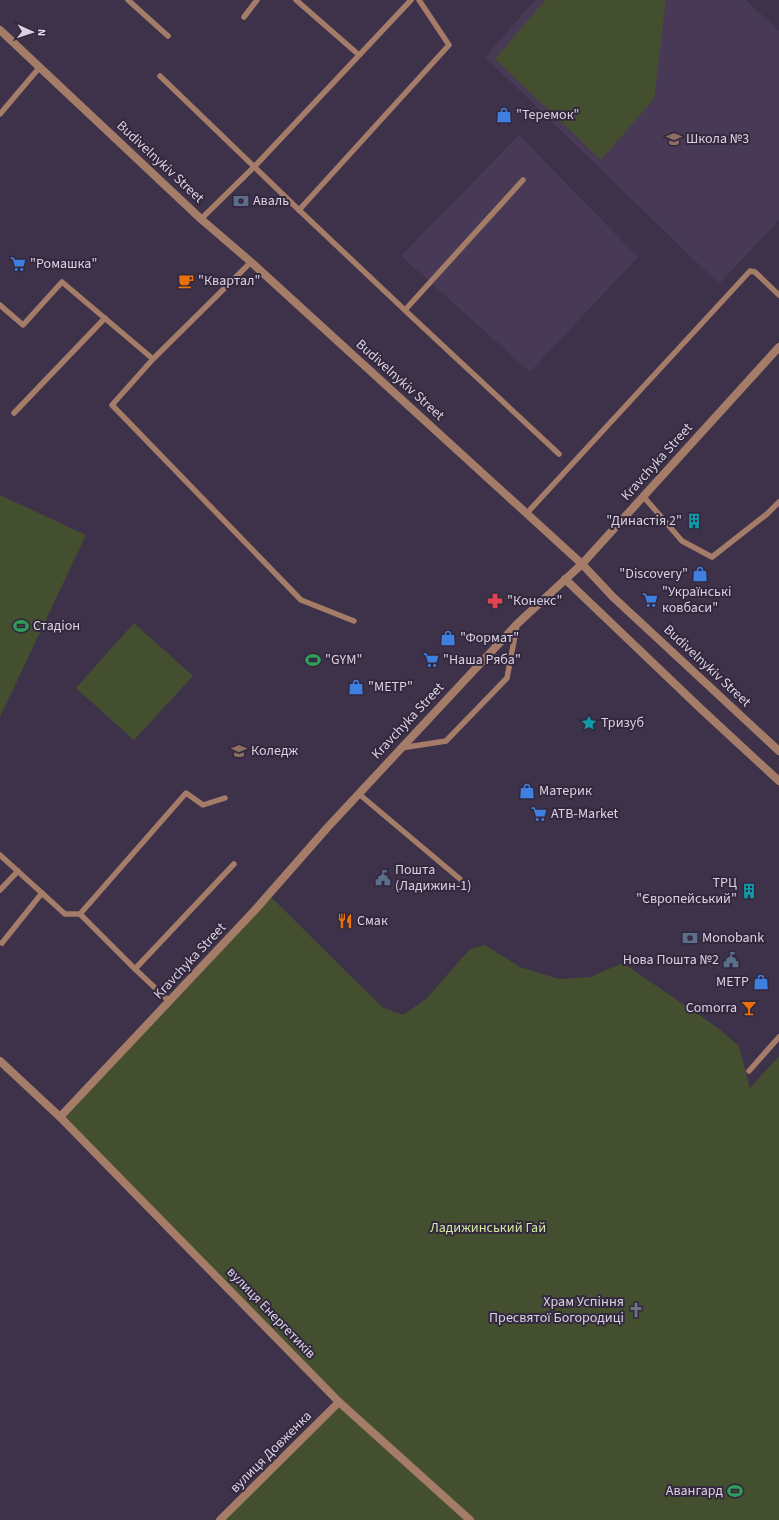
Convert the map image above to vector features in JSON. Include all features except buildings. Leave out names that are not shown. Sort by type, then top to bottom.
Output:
[{"type":"street","name":"Budivelnykiv Street","points":[[0,30],[201,219],[251,262],[527,513],[582,564],[613,597],[779,751]]},
{"type":"street","name":"Kravchyka Street","points":[[60,1117],[170,1002],[255,910],[327,828],[517,624],[582,564],[779,347]]},
{"type":"street","points":[[565,579],[779,781]]},
{"type":"street","name":"вулиця Енергетиків","points":[[0,1061],[60,1117],[339,1402],[470,1520]]},
{"type":"street","name":"вулиця Довженка","points":[[220,1520],[339,1402]]},
{"type":"lane","points":[[128,0],[168,36]]},
{"type":"lane","points":[[244,17],[258,0]]},
{"type":"lane","points":[[296,0],[359,55]]},
{"type":"lane","points":[[201,219],[254,167],[411,0]]},
{"type":"lane","points":[[299,210],[449,45],[419,0]]},
{"type":"lane","points":[[0,114],[39,68]]},
{"type":"lane","points":[[160,76],[299,210],[559,454]]},
{"type":"lane","points":[[405,310],[523,180]]},
{"type":"lane","points":[[251,262],[152,359],[112,405],[301,600],[354,621]]},
{"type":"lane","points":[[527,513],[750,271],[755,272],[779,295]]},
{"type":"lane","points":[[0,305],[23,326],[62,282],[152,359]]},
{"type":"lane","points":[[14,413],[105,318]]},
{"type":"lane","points":[[643,496],[682,541],[712,557],[767,514],[779,502]]},
{"type":"lane","points":[[401,748],[446,741],[507,678],[517,624]]},
{"type":"lane","points":[[80,914],[186,793],[202,805],[225,798]]},
{"type":"lane","points":[[359,794],[460,879]]},
{"type":"lane","points":[[0,855],[65,914],[80,914],[170,1002]]},
{"type":"lane","points":[[135,969],[234,864]]},
{"type":"lane","points":[[0,890],[18,871]]},
{"type":"lane","points":[[2,943],[42,893]]},
{"type":"lane","points":[[750,1071],[779,1037]]},
{"type":"shaded area","name":"Школа №3","points":[[535,0],[746,0],[779,31],[779,220],[719,284],[485,57]]},
{"type":"shaded area","points":[[519,135],[638,257],[530,372],[401,256]]},
{"type":"green space","points":[[545,0],[666,0],[654,99],[601,160],[495,59]]},
{"type":"green space","name":"Стадіон","points":[[0,495],[86,535],[0,717]]},
{"type":"green space","points":[[134,623],[193,676],[134,740],[76,688]]},
{"type":"green space","name":"Ладижинський Гай","points":[[269,895],[382,1007],[403,1015],[426,999],[470,949],[485,945],[520,967],[559,979],[590,977],[623,963],[718,1028],[739,1046],[750,1088],[779,1056],[779,1520],[220,1520],[339,1402],[60,1117]]},
{"type":"place","name":"\"Теремок\"","points":[[504,115]]},
{"type":"place","name":"Школа №3","points":[[674,139]]},
{"type":"place","name":"Аваль","points":[[241,201]]},
{"type":"place","name":"\"Ромашка\"","points":[[18,264]]},
{"type":"place","name":"\"Квартал\"","points":[[186,281]]},
{"type":"place","name":"\"Династія 2\"","points":[[694,521]]},
{"type":"place","name":"\"Discovery\"","points":[[700,574]]},
{"type":"place","name":"\"Українські ковбаси\"","points":[[650,600]]},
{"type":"place","name":"\"Конекс\"","points":[[495,601]]},
{"type":"place","name":"Стадіон","points":[[21,626]]},
{"type":"place","name":"\"Формат\"","points":[[448,638]]},
{"type":"place","name":"\"GYM\"","points":[[313,660]]},
{"type":"place","name":"\"Наша Ряба\"","points":[[431,660]]},
{"type":"place","name":"\"МЕТР\"","points":[[356,687]]},
{"type":"place","name":"Тризуб","points":[[589,723]]},
{"type":"place","name":"Коледж","points":[[239,751]]},
{"type":"place","name":"Материк","points":[[527,791]]},
{"type":"place","name":"ATB-Market","points":[[539,814]]},
{"type":"place","name":"Пошта (Ладижин-1)","points":[[383,878]]},
{"type":"place","name":"ТРЦ \"Європейський\"","points":[[749,891]]},
{"type":"place","name":"Смак","points":[[345,921]]},
{"type":"place","name":"Monobank","points":[[690,938]]},
{"type":"place","name":"Нова Пошта №2","points":[[731,960]]},
{"type":"place","name":"МЕТР","points":[[761,982]]},
{"type":"place","name":"Comorra","points":[[749,1008]]},
{"type":"place","name":"Храм Успіння Пресвятої Богородиці","points":[[636,1310]]},
{"type":"place","name":"Авангард","points":[[735,1491]]}]
